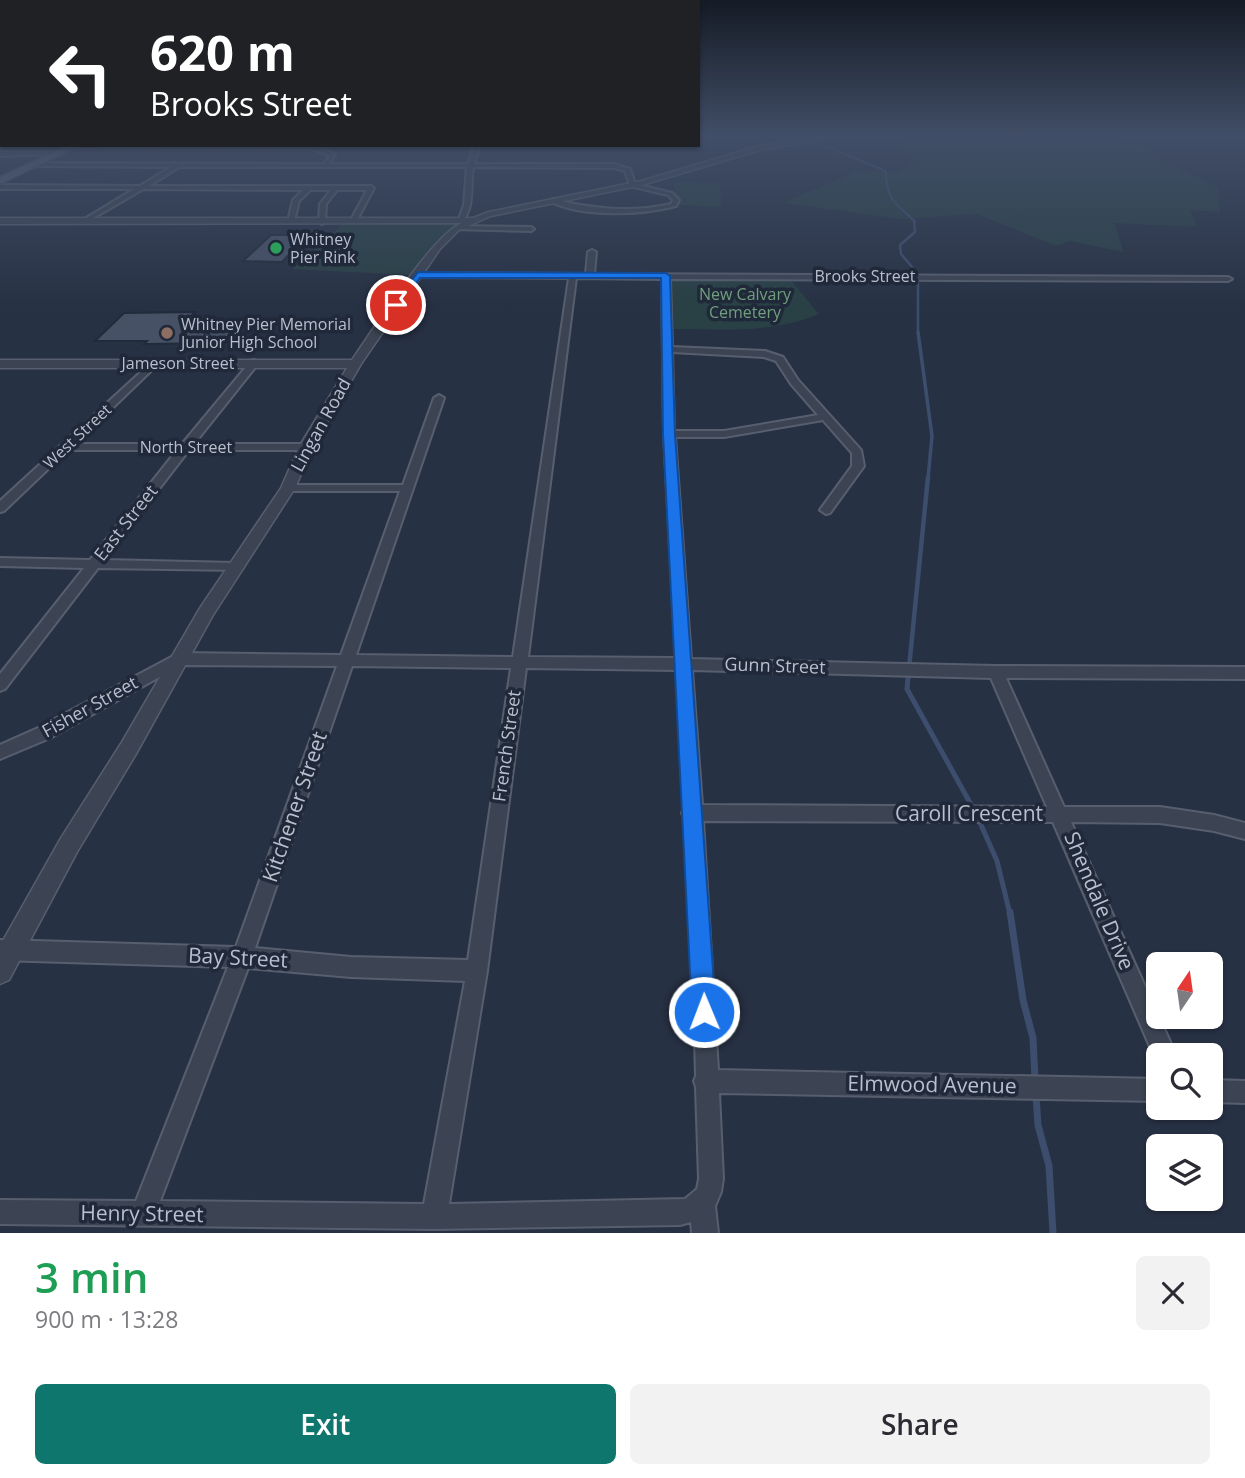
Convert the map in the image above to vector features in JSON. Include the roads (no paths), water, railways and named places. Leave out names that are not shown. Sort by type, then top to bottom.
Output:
[{"type":"street","points":[[85,221],[130,194]]},
{"type":"street","points":[[291,221],[296,200],[302,194]]},
{"type":"street","points":[[322,222],[323,204],[331,194]]},
{"type":"street","points":[[354,220],[368,194]]},
{"type":"street","points":[[459,224],[467,205],[468,194]]},
{"type":"street","name":"Lingan Road","points":[[4,957],[179,659],[288,488],[306,447],[355,364],[437,247],[459,224],[590,194]]},
{"type":"street","points":[[553,201],[578,209],[662,208],[675,205],[676,198],[667,194]]},
{"type":"street","points":[[0,221],[354,220],[531,229]]},
{"type":"street","points":[[590,275],[592,252]]},
{"type":"street","name":"Brooks Street","points":[[418,275],[1228,279]]},
{"type":"street","name":"French Street","points":[[433,1217],[477,971],[573,275]]},
{"type":"street","points":[[666,276],[669,434],[685,664],[691,813],[703,960],[705,1082],[711,1185],[702,1203],[705,1233]]},
{"type":"street","points":[[666,349],[776,356],[824,417],[852,445],[859,458],[858,466],[826,510]]},
{"type":"street","name":"West Street","points":[[0,508],[155,363]]},
{"type":"street","name":"East Street","points":[[0,685],[254,363]]},
{"type":"street","name":"Jameson Street","points":[[0,364],[355,364]]},
{"type":"street","name":"Kitchener Street","points":[[143,1214],[242,957],[439,398]]},
{"type":"street","points":[[669,434],[724,434],[824,417]]},
{"type":"street","name":"North Street","points":[[67,447],[306,447]]},
{"type":"street","points":[[288,488],[408,488]]},
{"type":"street","points":[[0,562],[236,567]]},
{"type":"street","name":"Gunn Street","points":[[179,659],[685,664],[996,672],[1245,673]]},
{"type":"street","name":"Fisher Street","points":[[0,752],[44,733],[179,659]]},
{"type":"street","name":"Shendale Drive","points":[[996,672],[1061,814],[1160,1043]]},
{"type":"street","name":"Caroll Crescent","points":[[691,813],[1179,816],[1245,831]]},
{"type":"street","name":"Bay Street","points":[[4,957],[242,957],[351,967],[477,971]]},
{"type":"street","name":"Elmwood Avenue","points":[[705,1082],[1146,1090]]},
{"type":"street","points":[[1223,1091],[1245,1092]]},
{"type":"street","name":"Henry Street","points":[[0,1212],[433,1217],[680,1213],[702,1203]]},
{"type":"waterway","points":[[889,194],[914,221]]},
{"type":"waterway","points":[[914,221],[915,232],[900,245],[901,254],[918,274],[918,332]]},
{"type":"waterway","points":[[918,332],[932,436],[928,479]]},
{"type":"waterway","points":[[909,668],[928,477]]},
{"type":"waterway","points":[[909,666],[907,689],[974,810]]},
{"type":"waterway","points":[[978,818],[997,861],[1010,914]]},
{"type":"waterway","points":[[1010,912],[1023,1000],[1033,1038],[1035,1080]]},
{"type":"waterway","points":[[1036,1096],[1038,1125],[1049,1166],[1053,1233]]},
{"type":"place","name":"Whitney Pier Rink","points":[[276,248]]},
{"type":"place","name":"Whitney Pier Memorial Junior High School","points":[[167,333]]},
{"type":"park label","name":"New Calvary Cemetery","points":[[745,303]]}]
